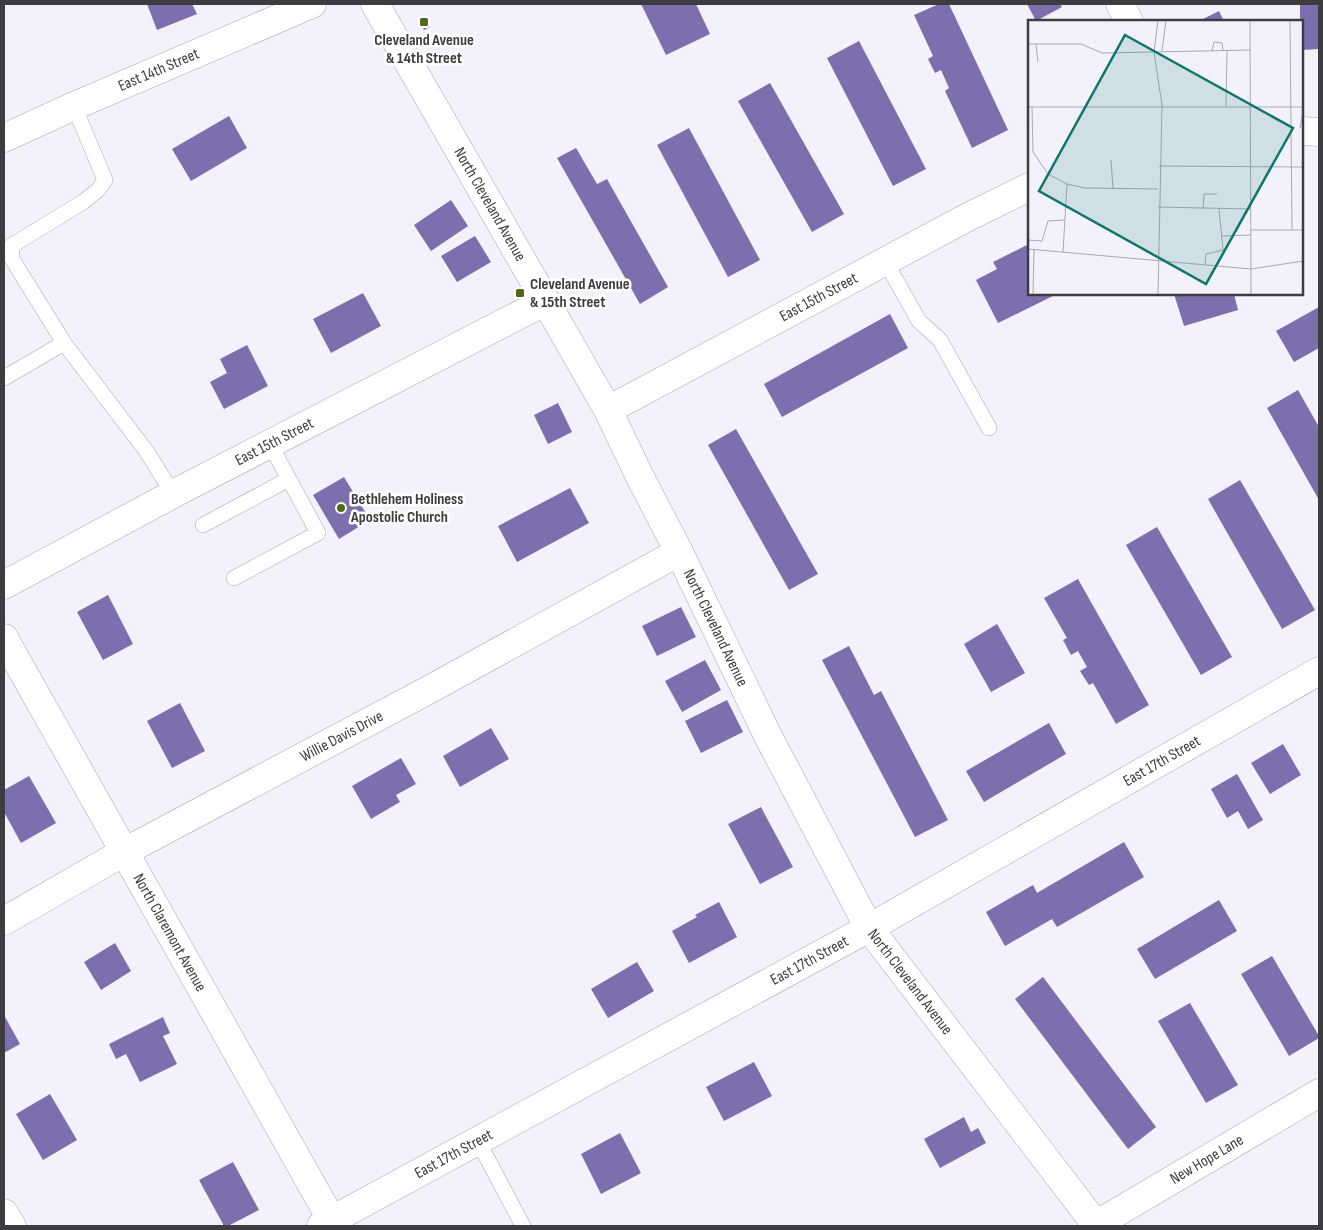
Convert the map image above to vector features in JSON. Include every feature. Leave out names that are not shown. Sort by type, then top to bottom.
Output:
[{"type":"street","name":"East 14th Street","points":[[4,138],[312,4]]},
{"type":"street","name":"North Cleveland Avenue","points":[[374,4],[608,410],[769,738],[869,928],[1096,1226]]},
{"type":"street","points":[[1120,4],[1128,20]]},
{"type":"street","points":[[1303,131],[1319,132]]},
{"type":"street","name":"East 15th Street","points":[[608,410],[884,261],[1028,187]]},
{"type":"street","name":"East 15th Street","points":[[4,585],[173,494],[546,301]]},
{"type":"street","name":"Willie Davis Drive","points":[[4,921],[124,852],[679,552]]},
{"type":"street","name":"North Claremont Avenue","points":[[4,638],[330,1224]]},
{"type":"street","name":"East 17th Street","points":[[330,1224],[478,1141],[869,928],[1319,672]]},
{"type":"street","name":"New Hope Lane","points":[[1096,1226],[1319,1094]]},
{"type":"lane","points":[[74,106],[105,180],[98,190],[83,202],[11,246],[12,260],[64,343],[147,452],[173,494]]},
{"type":"lane","points":[[884,261],[919,321],[940,340],[989,428]]},
{"type":"lane","points":[[4,378],[64,343]]},
{"type":"lane","points":[[234,578],[318,533],[270,444]]},
{"type":"lane","points":[[203,525],[289,479]]},
{"type":"lane","points":[[478,1141],[523,1226]]},
{"type":"building","points":[[147,4],[192,4],[197,14],[157,30]]},
{"type":"building","points":[[641,4],[696,4],[710,34],[666,55]]},
{"type":"building","points":[[939,4],[949,4],[1008,130],[972,148],[945,91],[949,88],[941,70],[935,73],[928,59],[933,56],[914,15]]},
{"type":"building","points":[[1027,4],[1060,4],[1062,7],[1038,20],[1035,20]]},
{"type":"building","points":[[1300,4],[1319,4],[1319,49],[1303,50],[1303,20],[1300,20]]},
{"type":"building","points":[[1219,11],[1224,20],[1201,20]]},
{"type":"building","points":[[425,16],[430,27],[424,30],[419,19]]},
{"type":"building","points":[[859,41],[926,169],[893,186],[827,58]]},
{"type":"building","points":[[770,83],[844,214],[812,232],[738,101]]},
{"type":"building","points":[[229,116],[247,148],[191,181],[172,149]]},
{"type":"building","points":[[689,128],[760,260],[728,277],[657,145]]},
{"type":"building","points":[[576,148],[597,184],[607,179],[668,287],[640,304],[557,158]]},
{"type":"building","points":[[451,200],[468,226],[431,251],[414,225]]},
{"type":"building","points":[[475,236],[491,262],[457,282],[441,256]]},
{"type":"building","points":[[1028,244],[1028,295],[1055,295],[998,323],[976,280],[997,269],[993,262]]},
{"type":"building","points":[[363,293],[381,326],[331,353],[313,319]]},
{"type":"building","points":[[1174,295],[1234,295],[1238,310],[1184,326]]},
{"type":"building","points":[[1319,307],[1319,348],[1294,362],[1276,331]]},
{"type":"building","points":[[890,314],[908,348],[782,417],[764,384]]},
{"type":"building","points":[[247,345],[268,386],[224,409],[210,382],[227,373],[220,359]]},
{"type":"building","points":[[1298,390],[1319,427],[1319,500],[1267,408]]},
{"type":"building","points":[[558,403],[572,432],[548,444],[534,415]]},
{"type":"building","points":[[736,429],[818,574],[789,590],[708,445]]},
{"type":"building","name":"Bethlehem Holiness Apostolic Church","points":[[344,477],[370,520],[339,539],[313,495]]},
{"type":"building","points":[[1240,480],[1315,610],[1282,629],[1208,499]]},
{"type":"building","points":[[570,488],[589,523],[517,562],[498,526]]},
{"type":"building","points":[[1157,527],[1232,657],[1201,675],[1126,545]]},
{"type":"building","points":[[1078,579],[1149,705],[1116,724],[1093,683],[1089,685],[1080,671],[1087,667],[1078,651],[1071,655],[1063,640],[1067,638],[1044,598]]},
{"type":"building","points":[[108,595],[133,644],[103,660],[77,612]]},
{"type":"building","points":[[681,607],[696,637],[657,656],[642,626]]},
{"type":"building","points":[[997,624],[1025,673],[991,692],[964,644]]},
{"type":"building","points":[[849,646],[874,695],[881,691],[948,820],[915,837],[822,660]]},
{"type":"building","points":[[705,660],[721,690],[682,712],[665,681]]},
{"type":"building","points":[[727,700],[743,732],[701,753],[685,721]]},
{"type":"building","points":[[180,703],[205,751],[172,768],[147,721]]},
{"type":"building","points":[[1049,723],[1066,754],[984,802],[966,771]]},
{"type":"building","points":[[491,728],[509,759],[460,787],[443,756]]},
{"type":"building","points":[[1283,744],[1301,775],[1270,794],[1251,763]]},
{"type":"building","points":[[401,758],[416,784],[396,795],[400,802],[371,819],[352,786]]},
{"type":"building","points":[[1237,774],[1263,820],[1248,829],[1238,811],[1227,818],[1211,789]]},
{"type":"building","points":[[29,776],[56,823],[21,843],[4,812],[4,790]]},
{"type":"building","points":[[761,807],[793,867],[760,884],[728,824]]},
{"type":"building","points":[[1124,842],[1144,877],[1057,927],[1052,919],[1005,946],[986,912],[1033,885],[1037,893]]},
{"type":"building","points":[[1219,900],[1237,931],[1155,979],[1137,949]]},
{"type":"building","points":[[719,902],[737,937],[689,963],[672,931],[697,917],[695,915]]},
{"type":"building","points":[[115,943],[131,971],[101,990],[84,962]]},
{"type":"building","points":[[1272,956],[1319,1036],[1319,1038],[1289,1056],[1241,974]]},
{"type":"building","points":[[637,962],[654,991],[608,1018],[591,989]]},
{"type":"building","points":[[1043,977],[1156,1127],[1128,1149],[1015,999]]},
{"type":"building","points":[[1190,1003],[1238,1085],[1206,1103],[1158,1021]]},
{"type":"building","points":[[4,1015],[20,1044],[4,1053]]},
{"type":"building","points":[[163,1017],[170,1033],[163,1036],[177,1064],[140,1082],[126,1054],[116,1059],[109,1044]]},
{"type":"building","points":[[754,1062],[772,1096],[724,1121],[706,1087]]},
{"type":"building","points":[[50,1094],[77,1140],[43,1160],[16,1114]]},
{"type":"building","points":[[964,1117],[971,1132],[978,1128],[986,1143],[940,1168],[924,1139]]},
{"type":"building","points":[[620,1133],[641,1173],[601,1194],[581,1154]]},
{"type":"building","points":[[233,1162],[259,1210],[228,1226],[224,1226],[199,1180]]},
{"type":"place","name":"Cleveland Avenue & 14th Street","points":[[424,22]]},
{"type":"place","name":"Cleveland Avenue & 15th Street","points":[[520,293]]},
{"type":"place","name":"Bethlehem Holiness Apostolic Church","points":[[341,508]]}]
